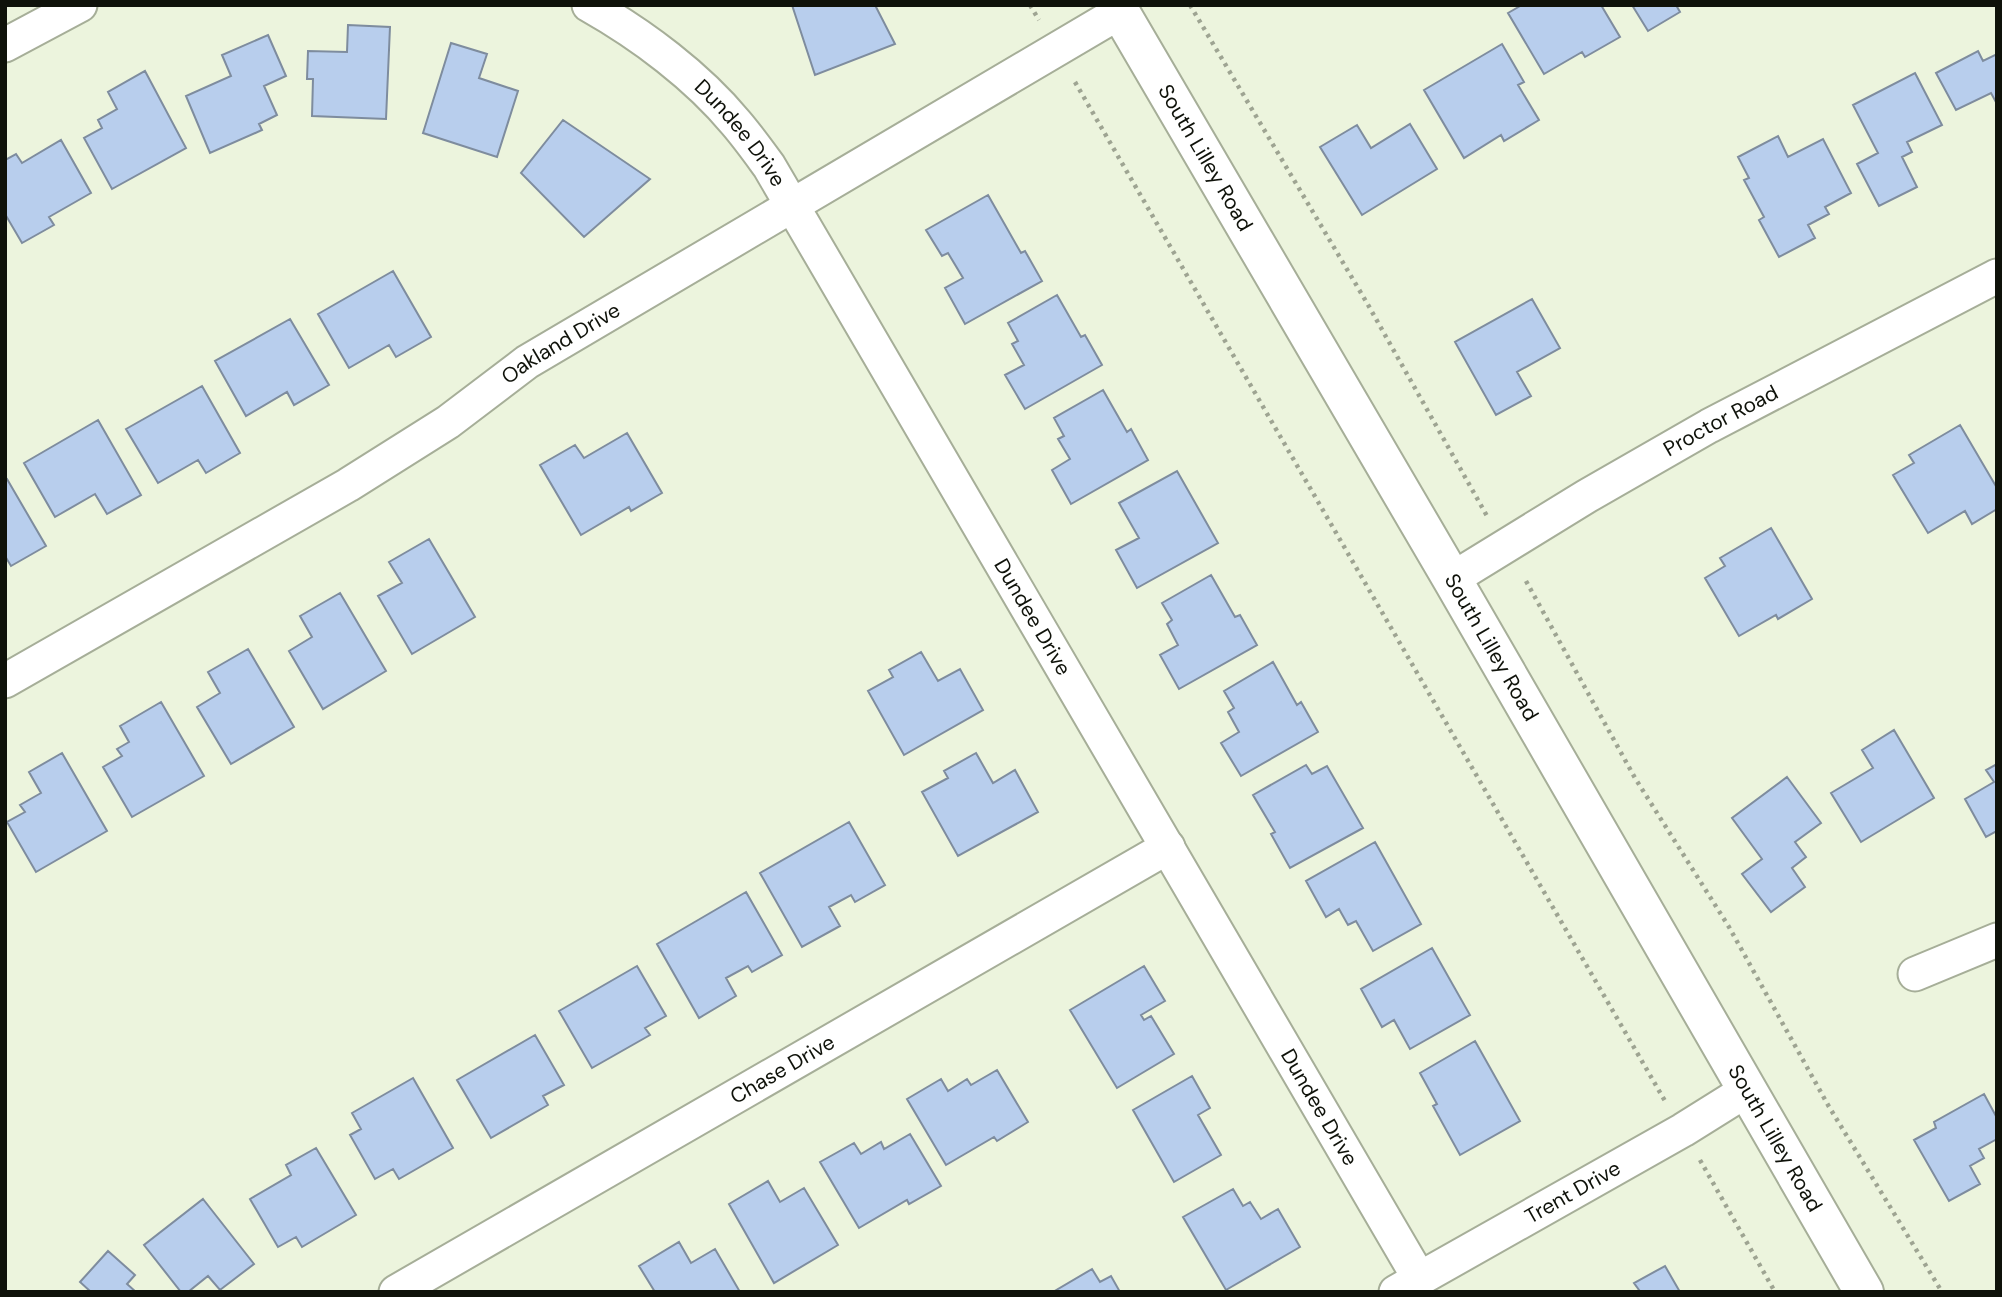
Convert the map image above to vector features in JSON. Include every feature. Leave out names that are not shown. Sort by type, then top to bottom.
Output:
[{"type":"street","points":[[5,45],[80,5]]},
{"type":"street","name":"Dundee Drive","points":[[589,5],[621,24],[680,67],[735,121],[769,166],[1168,847],[1408,1285]]},
{"type":"street","name":"Oakland Drive","points":[[5,681],[348,485],[448,422],[527,362],[794,206],[1118,8]]},
{"type":"street","name":"South Lilley Road","points":[[1118,8],[1864,1292]]},
{"type":"street","name":"Proctor Road","points":[[1452,579],[1587,496],[1709,426],[1996,278]]},
{"type":"street","name":"Chase Drive","points":[[396,1292],[1168,847]]},
{"type":"street","points":[[1915,974],[1997,940]]},
{"type":"street","name":"Trent Drive","points":[[1408,1285],[1683,1130],[1747,1090]]},
{"type":"path","points":[[1190,5],[1367,303],[1488,517]]},
{"type":"path","points":[[1071,75],[1775,1292]]},
{"type":"path","points":[[1526,581],[1635,778],[1729,927],[1828,1105],[1942,1292]]},
{"type":"building","points":[[792,5],[875,5],[895,44],[815,75]]},
{"type":"building","points":[[1522,5],[1601,5],[1620,37],[1585,57],[1582,52],[1544,74],[1508,13]]},
{"type":"building","points":[[1632,5],[1676,5],[1680,12],[1648,31]]},
{"type":"building","points":[[348,25],[390,27],[386,119],[312,116],[313,79],[307,79],[308,51],[347,52]]},
{"type":"building","points":[[268,35],[286,76],[264,86],[277,115],[259,124],[262,130],[210,153],[186,96],[231,76],[222,55]]},
{"type":"building","points":[[451,43],[487,54],[479,78],[518,91],[497,157],[423,133]]},
{"type":"building","points":[[1502,44],[1524,82],[1518,85],[1539,120],[1504,141],[1501,135],[1464,158],[1424,90]]},
{"type":"building","points":[[1978,51],[1983,61],[1997,54],[1997,104],[1991,93],[1956,110],[1936,73]]},
{"type":"building","points":[[145,71],[186,148],[112,189],[84,138],[102,128],[98,120],[117,109],[108,92]]},
{"type":"building","points":[[1915,73],[1942,125],[1907,142],[1912,152],[1902,157],[1917,187],[1879,206],[1857,164],[1878,153],[1853,105]]},
{"type":"building","points":[[563,120],[650,179],[584,237],[521,173]]},
{"type":"building","points":[[1410,124],[1437,169],[1362,215],[1320,147],[1357,125],[1371,148]]},
{"type":"building","points":[[1778,136],[1788,157],[1823,139],[1851,193],[1825,207],[1829,214],[1808,225],[1815,238],[1779,257],[1759,220],[1764,217],[1744,180],[1749,178],[1738,157]]},
{"type":"building","points":[[61,140],[91,193],[49,217],[54,225],[22,243],[5,214],[5,160],[16,154],[22,163]]},
{"type":"building","points":[[988,195],[1021,253],[1025,251],[1042,281],[965,324],[945,288],[963,278],[948,253],[942,256],[926,230]]},
{"type":"building","points":[[393,271],[431,337],[396,357],[389,345],[349,368],[318,314]]},
{"type":"building","points":[[1057,295],[1081,337],[1085,335],[1102,365],[1025,409],[1005,375],[1024,365],[1012,344],[1018,341],[1008,323]]},
{"type":"building","points":[[1532,299],[1560,348],[1517,372],[1531,396],[1496,415],[1455,342]]},
{"type":"building","points":[[290,319],[329,385],[294,405],[287,392],[246,416],[215,361]]},
{"type":"building","points":[[202,386],[240,453],[206,473],[198,460],[158,483],[126,429]]},
{"type":"building","points":[[1103,390],[1127,432],[1131,429],[1148,460],[1071,504],[1052,470],[1070,459],[1058,439],[1064,436],[1054,418]]},
{"type":"building","points":[[98,420],[141,495],[107,514],[95,494],[55,517],[24,463]]},
{"type":"building","points":[[1960,425],[1997,488],[1997,509],[1972,524],[1965,511],[1928,533],[1893,475],[1914,463],[1909,455]]},
{"type":"building","points":[[627,433],[662,493],[631,511],[629,507],[581,535],[540,465],[575,445],[584,458]]},
{"type":"building","points":[[1177,471],[1218,543],[1137,588],[1116,550],[1139,538],[1119,503]]},
{"type":"building","points":[[7,479],[46,546],[11,566],[5,556]]},
{"type":"building","points":[[1771,528],[1812,599],[1778,619],[1776,615],[1739,636],[1705,578],[1725,566],[1720,558]]},
{"type":"building","points":[[429,539],[475,617],[412,654],[378,596],[402,583],[389,562]]},
{"type":"building","points":[[1211,575],[1235,617],[1240,615],[1257,645],[1179,689],[1160,655],[1178,645],[1167,624],[1172,620],[1162,603]]},
{"type":"building","points":[[340,593],[386,671],[323,709],[289,651],[312,637],[300,616]]},
{"type":"building","points":[[248,649],[294,727],[231,764],[197,707],[220,693],[208,672]]},
{"type":"building","points":[[921,652],[938,681],[960,669],[983,710],[904,755],[868,691],[893,677],[889,670]]},
{"type":"building","points":[[1273,662],[1297,705],[1301,702],[1318,732],[1241,776],[1221,743],[1239,732],[1228,712],[1234,708],[1224,691]]},
{"type":"building","points":[[161,702],[204,776],[132,817],[103,767],[122,756],[117,749],[129,742],[120,726]]},
{"type":"building","points":[[1894,730],[1934,798],[1861,842],[1831,793],[1873,768],[1862,750]]},
{"type":"building","points":[[62,753],[107,831],[36,872],[7,822],[25,812],[20,805],[41,793],[29,772]]},
{"type":"building","points":[[976,753],[993,783],[1015,770],[1038,812],[958,856],[922,792],[948,778],[944,771]]},
{"type":"building","points":[[1997,764],[1997,831],[1986,837],[1965,799],[1994,782],[1986,770]]},
{"type":"building","points":[[1306,765],[1312,774],[1327,766],[1363,828],[1290,868],[1271,834],[1275,832],[1253,795]]},
{"type":"building","points":[[1787,777],[1821,823],[1795,842],[1806,857],[1792,868],[1805,887],[1771,912],[1742,874],[1762,859],[1732,818]]},
{"type":"building","points":[[849,822],[885,885],[855,902],[851,895],[829,907],[840,926],[802,947],[760,873]]},
{"type":"building","points":[[1375,842],[1421,924],[1373,951],[1356,921],[1348,925],[1339,909],[1326,917],[1306,881]]},
{"type":"building","points":[[746,892],[782,955],[752,972],[748,966],[726,978],[736,996],[699,1018],[657,944]]},
{"type":"building","points":[[1432,948],[1470,1015],[1410,1049],[1394,1020],[1382,1027],[1361,989]]},
{"type":"building","points":[[637,966],[666,1016],[645,1028],[650,1035],[592,1068],[559,1011]]},
{"type":"building","points":[[1144,966],[1165,1001],[1141,1015],[1144,1020],[1151,1016],[1174,1054],[1117,1088],[1070,1010]]},
{"type":"building","points":[[535,1035],[564,1085],[543,1096],[548,1105],[491,1138],[457,1080]]},
{"type":"building","points":[[1475,1041],[1520,1121],[1460,1155],[1433,1106],[1437,1104],[1420,1073]]},
{"type":"building","points":[[997,1070],[1028,1122],[997,1141],[994,1137],[946,1165],[907,1099],[941,1079],[948,1091],[967,1079],[971,1085]]},
{"type":"building","points":[[1192,1076],[1210,1108],[1198,1115],[1221,1155],[1174,1182],[1133,1110]]},
{"type":"building","points":[[413,1078],[453,1148],[399,1179],[393,1169],[375,1179],[350,1135],[361,1129],[352,1113]]},
{"type":"building","points":[[1984,1094],[1997,1118],[1997,1139],[1979,1149],[1984,1158],[1970,1166],[1980,1184],[1949,1201],[1914,1140],[1936,1128],[1934,1122]]},
{"type":"building","points":[[910,1134],[941,1186],[909,1204],[907,1200],[859,1228],[820,1162],[854,1143],[861,1154],[881,1142],[884,1149]]},
{"type":"building","points":[[316,1148],[356,1215],[302,1247],[296,1237],[278,1247],[250,1199],[291,1175],[286,1165]]},
{"type":"building","points":[[768,1181],[780,1202],[804,1188],[838,1245],[774,1283],[729,1204]]},
{"type":"building","points":[[1233,1189],[1243,1206],[1250,1202],[1261,1219],[1278,1209],[1300,1247],[1226,1290],[1183,1217]]},
{"type":"building","points":[[203,1199],[254,1264],[220,1290],[208,1276],[188,1292],[181,1292],[144,1245]]},
{"type":"building","points":[[679,1242],[691,1263],[715,1249],[740,1292],[655,1292],[639,1266]]},
{"type":"building","points":[[108,1251],[135,1275],[127,1284],[136,1292],[91,1292],[80,1282]]},
{"type":"building","points":[[1665,1266],[1680,1292],[1636,1292],[1639,1290],[1634,1283]]},
{"type":"building","points":[[1092,1269],[1100,1282],[1111,1276],[1120,1292],[1053,1292]]}]
